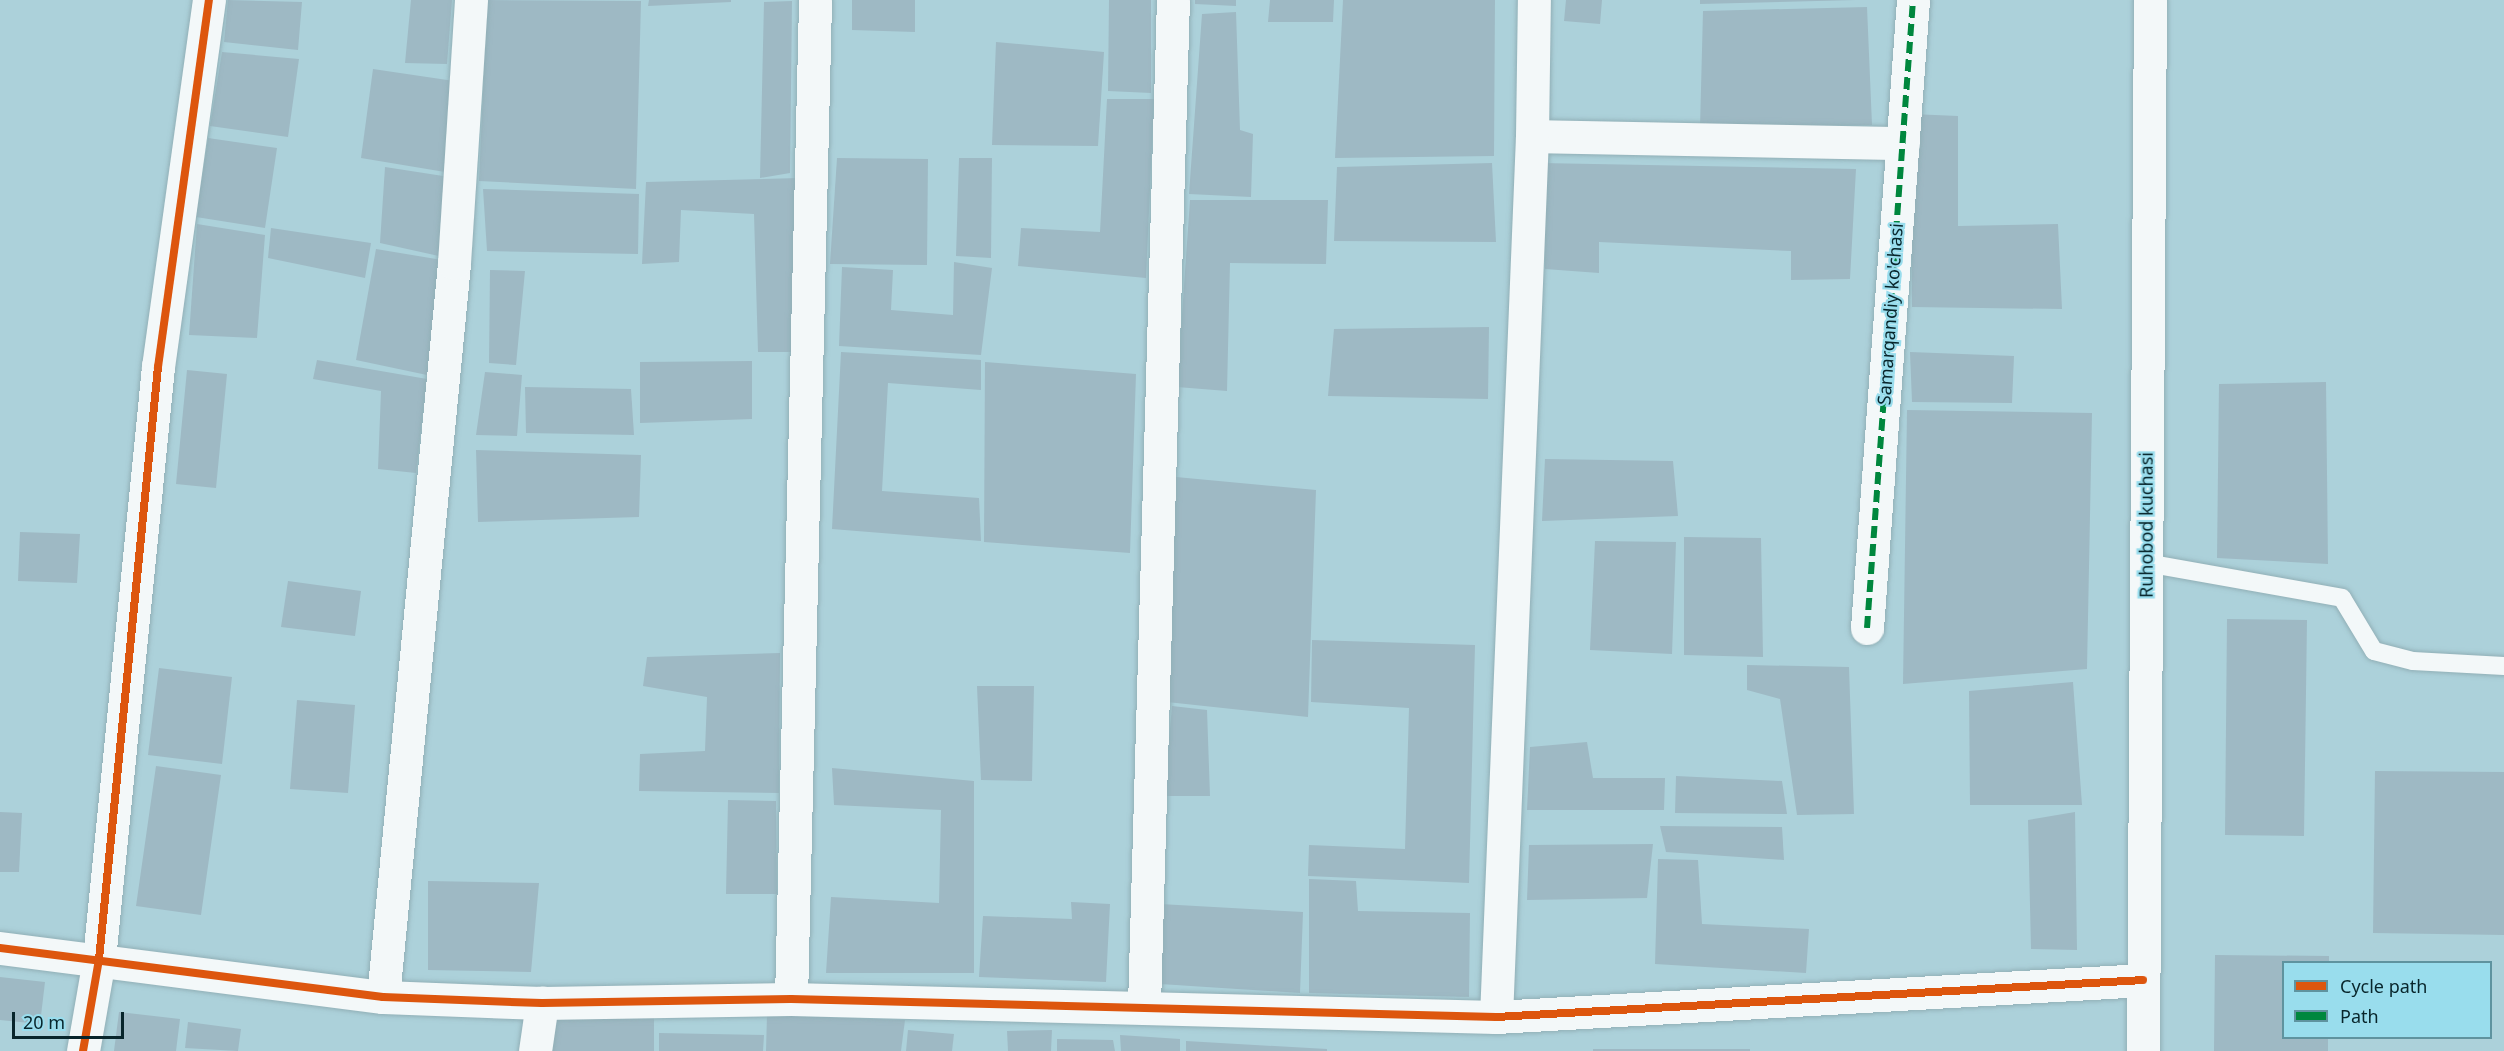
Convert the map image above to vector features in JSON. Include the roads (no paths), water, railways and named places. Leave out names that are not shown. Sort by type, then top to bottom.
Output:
[{"type":"street","points":[[83,1051],[99,959],[158,367],[209,0]]},
{"type":"street","points":[[383,997],[454,263],[471,0]]},
{"type":"street","points":[[790,999],[815,0]]},
{"type":"street","points":[[1144,1005],[1173,0]]},
{"type":"street","points":[[1496,1017],[1532,136],[1534,0]]},
{"type":"street","name":"Samarqandiy ko'chasi","points":[[1867,628],[1913,0]]},
{"type":"street","name":"Ruhobod kuchasi","points":[[2144,1051],[2150,0]]},
{"type":"street","points":[[1532,136],[1903,143]]},
{"type":"street","points":[[0,948],[383,997],[542,1004],[790,999],[1144,1005],[1496,1017],[2143,980]]},
{"type":"street","points":[[535,1051],[542,1004]]},
{"type":"lane","points":[[2146,563],[2342,598],[2374,651],[2413,661],[2504,666]]}]
